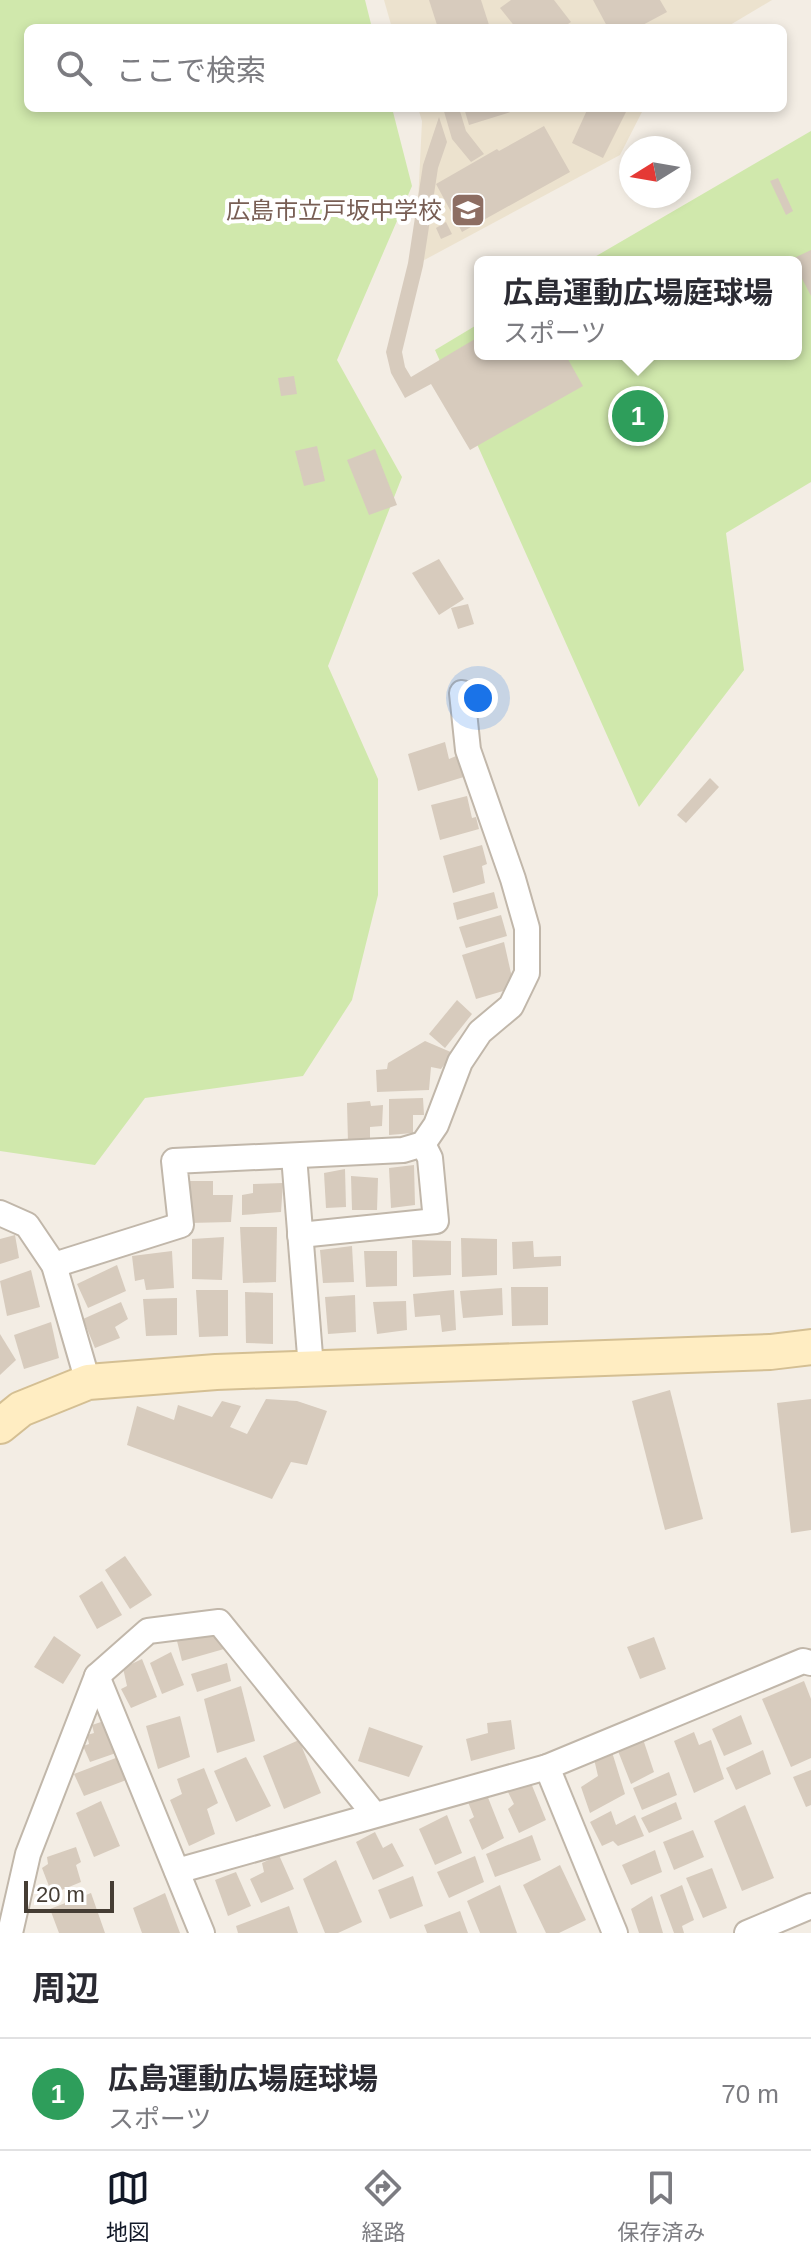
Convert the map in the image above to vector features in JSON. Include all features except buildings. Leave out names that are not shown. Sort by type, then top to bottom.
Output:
[{"type":"street","points":[[54,1265],[181,1225],[174,1161],[403,1150],[423,1144],[436,1125],[460,1062],[480,1032],[511,1006],[527,973],[527,928],[468,750],[462,693]]},
{"type":"street","points":[[300,1235],[436,1221],[430,1158],[423,1144]]},
{"type":"street","points":[[294,1156],[311,1368]]},
{"type":"street","points":[[0,1213],[27,1225],[54,1265],[88,1382]]},
{"type":"street","points":[[0,1426],[21,1409],[88,1382],[216,1372],[770,1352],[811,1347]]},
{"type":"street","points":[[10,1933],[28,1854],[97,1676],[148,1631],[219,1622],[374,1814]]},
{"type":"street","points":[[177,1871],[547,1767],[803,1661],[811,1663]]},
{"type":"street","points":[[97,1676],[202,1933]]},
{"type":"street","points":[[547,1767],[610,1932]]},
{"type":"street","points":[[747,1933],[811,1906]]},
{"type":"shaded area","points":[[384,0],[772,0],[732,24],[391,24]]},
{"type":"shaded area","name":"広島市立戸坂中学校","points":[[419,112],[642,112],[630,136],[619,136],[619,156],[415,265],[422,121]]},
{"type":"green space","points":[[0,0],[365,0],[371,24],[24,24],[24,112],[393,112],[412,186],[337,360],[402,477],[328,666],[378,779],[378,895],[352,1000],[303,1076],[145,1098],[95,1165],[0,1151]]},
{"type":"green space","points":[[811,131],[811,482],[726,533],[744,670],[639,807],[435,350],[474,327],[474,360],[802,360],[802,256],[596,256],[679,208],[691,208],[691,201]]},
{"type":"place","name":"広島市立戸坂中学校","points":[[468,210]]},
{"type":"place","name":"広島運動広場庭球場","points":[[638,416]]}]
